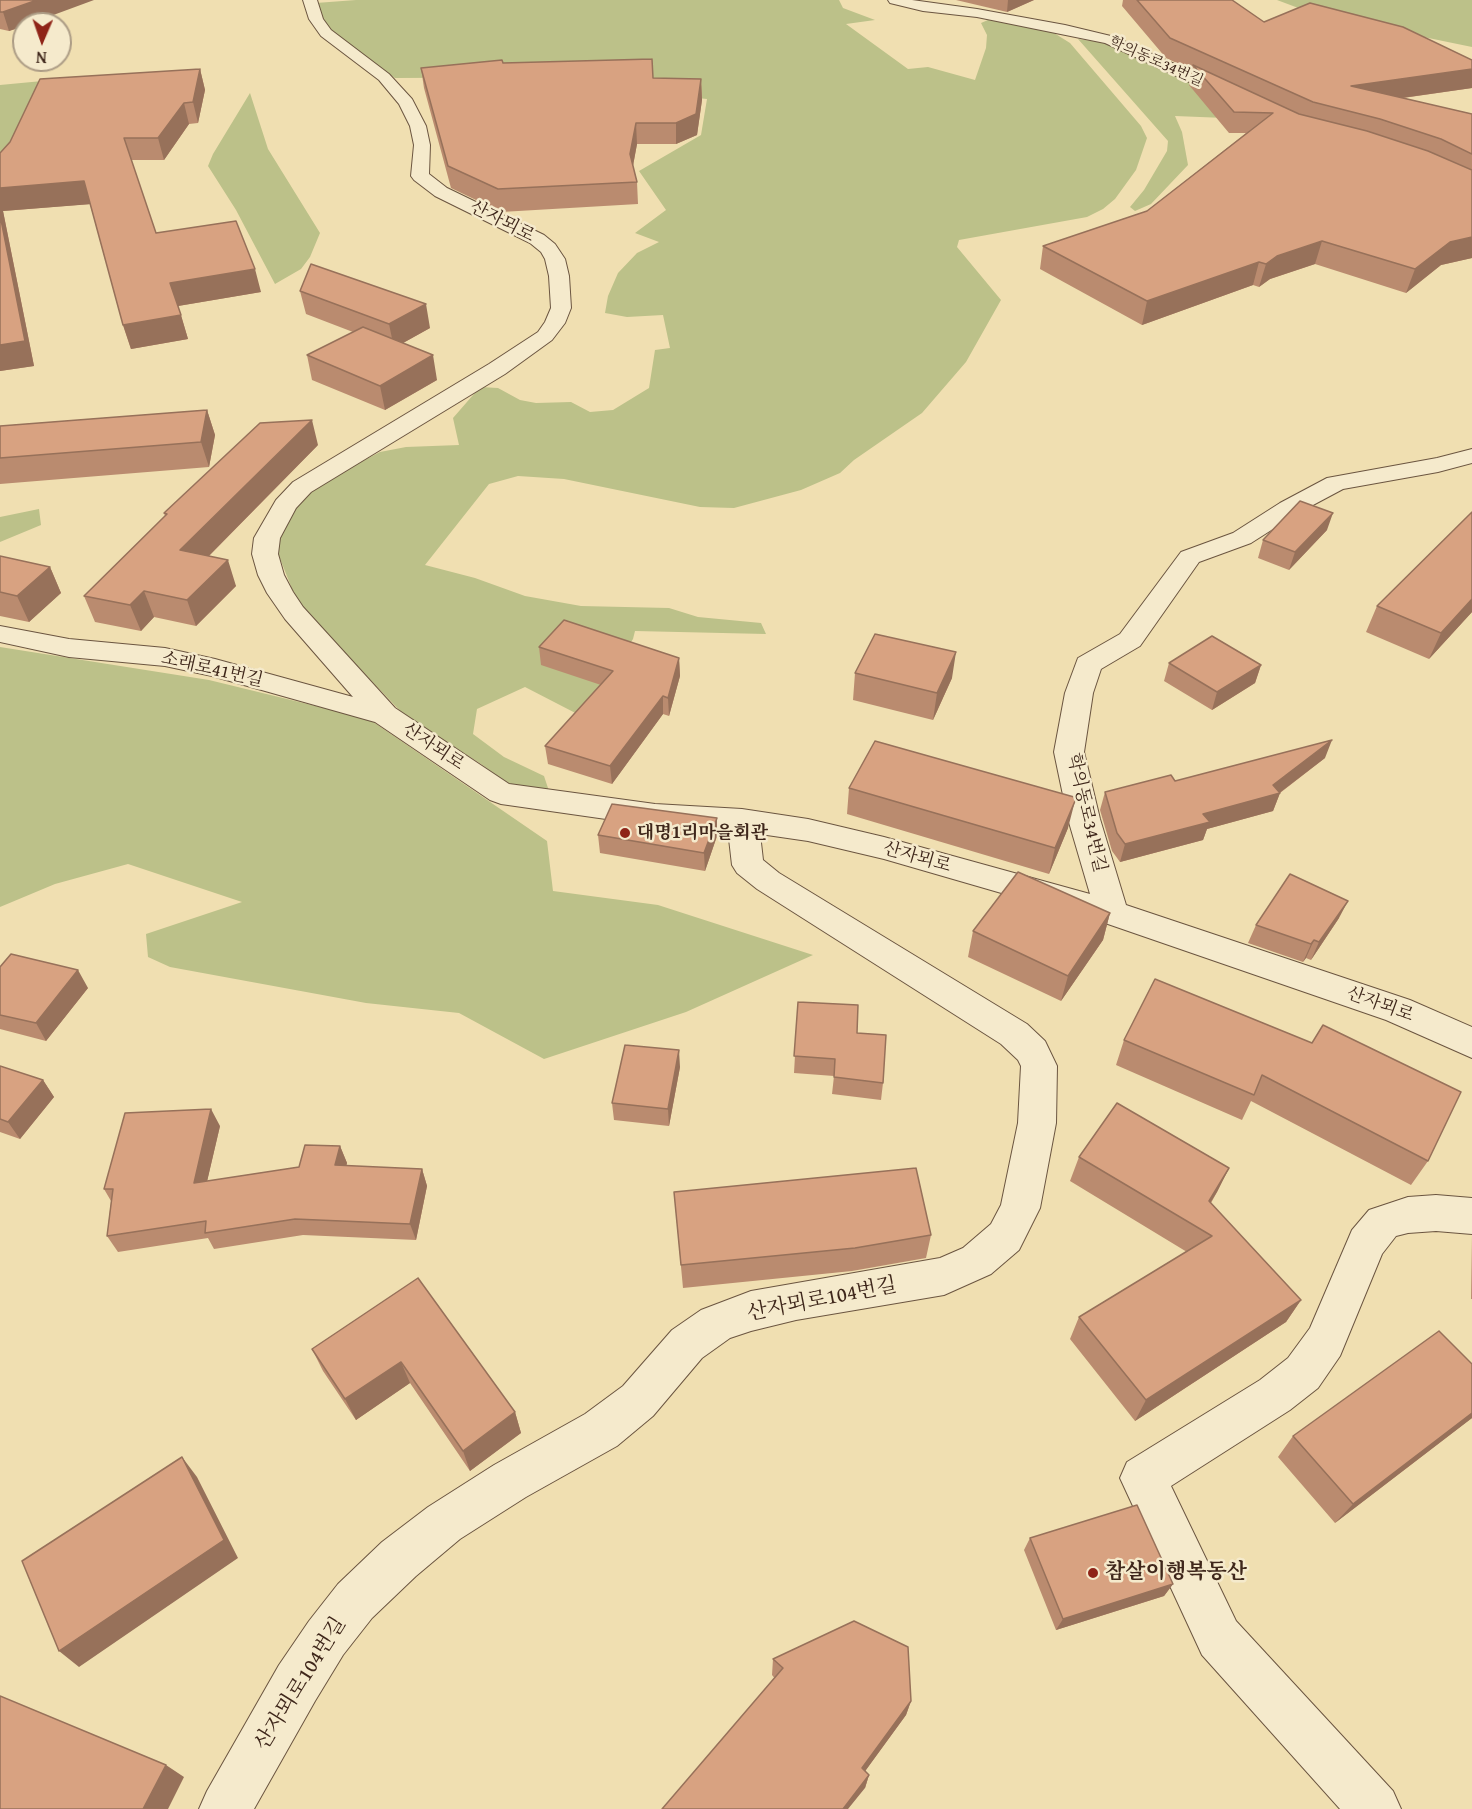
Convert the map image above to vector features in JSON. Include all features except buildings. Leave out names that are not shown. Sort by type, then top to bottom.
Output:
[{"type":"street","name":"산자뫼로","points":[[310,0],[316,19],[326,33],[384,77],[406,102],[418,126],[422,145],[420,176],[441,192],[537,239],[548,248],[555,259],[559,276],[561,308],[555,323],[545,336],[497,369],[379,438],[302,487],[285,505],[267,538],[265,554],[271,575],[280,593],[294,613],[385,715],[501,794],[655,815],[742,820],[807,830],[884,848],[1112,913],[1398,1010],[1472,1043]]},
{"type":"street","name":"학의동로34번길","points":[[896,0],[923,7],[977,13],[1065,29],[1110,40],[1246,103]]},
{"type":"street","name":"학의동로34번길","points":[[1112,913],[1084,819],[1069,752],[1079,693],[1088,664],[1130,640],[1190,557],[1242,538],[1289,507],[1336,483],[1438,465],[1472,456]]},
{"type":"street","name":"소래로41번길","points":[[0,634],[69,648],[165,657],[215,668],[385,715]]},
{"type":"street","name":"산자뫼로104번길","points":[[225,1809],[297,1683],[326,1638],[355,1601],[399,1560],[444,1523],[510,1481],[602,1430],[638,1401],[687,1344],[716,1324],[751,1311],[796,1301],[944,1276],[977,1261],[1005,1237],[1020,1208],[1037,1123],[1039,1066],[1032,1051],[1014,1034],[768,881],[748,865],[742,820]]},
{"type":"street","points":[[1375,1809],[1219,1638],[1143,1478],[1275,1395],[1303,1373],[1325,1342],[1366,1243],[1383,1223],[1408,1215],[1436,1213],[1472,1216]]},
{"type":"green space","points":[[356,0],[839,0],[843,8],[875,20],[846,24],[908,69],[928,67],[975,80],[986,48],[987,35],[981,23],[988,20],[999,21],[1054,33],[1070,43],[1141,126],[1147,138],[1136,170],[1115,199],[1103,209],[1087,217],[959,240],[957,247],[1001,300],[966,362],[922,413],[854,460],[840,473],[801,490],[734,508],[700,507],[564,479],[518,476],[489,484],[425,565],[475,578],[525,596],[581,606],[669,608],[698,617],[761,623],[766,634],[635,631],[633,639],[600,689],[587,719],[525,687],[477,709],[473,734],[504,757],[544,776],[550,794],[513,788],[481,764],[405,716],[298,604],[277,551],[285,521],[313,487],[380,452],[406,447],[459,445],[453,418],[480,387],[498,388],[520,400],[536,403],[571,402],[590,412],[613,410],[649,388],[655,350],[670,348],[663,315],[627,317],[605,313],[608,296],[618,273],[637,253],[659,242],[635,233],[666,210],[639,171],[701,135],[707,99],[659,94],[614,77],[395,78],[327,28],[316,3]]},
{"type":"green space","points":[[1277,0],[1472,0],[1472,47],[1317,15]]},
{"type":"green space","points":[[1078,39],[1106,43],[1275,120],[1175,116],[1182,132],[1188,165],[1151,204],[1135,211],[1130,207],[1144,190],[1167,151],[1168,141]]},
{"type":"green space","points":[[53,80],[0,175],[0,85]]},
{"type":"green space","points":[[250,93],[268,149],[320,233],[310,257],[301,269],[275,284],[236,210],[208,166]]},
{"type":"green space","points":[[39,509],[41,525],[0,542],[0,517]]},
{"type":"green space","points":[[0,647],[209,680],[369,719],[547,841],[553,891],[658,905],[813,955],[686,1012],[544,1059],[459,1013],[366,1003],[170,967],[148,957],[146,934],[242,902],[128,864],[55,884],[0,907]]},
{"type":"place","name":"대명1리마을회관","points":[[625,833]]},
{"type":"place","name":"참살이행복동산","points":[[1093,1573]]}]
